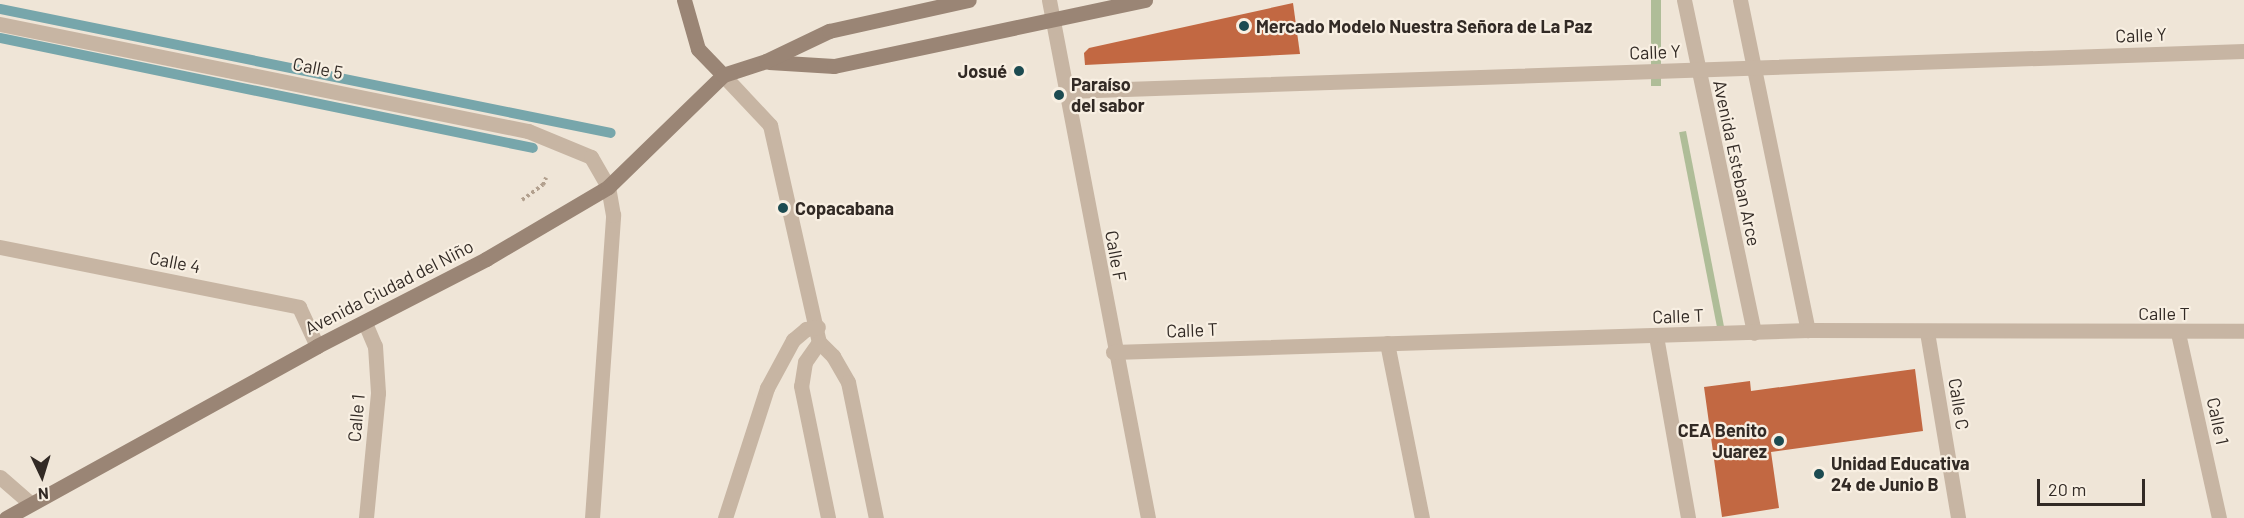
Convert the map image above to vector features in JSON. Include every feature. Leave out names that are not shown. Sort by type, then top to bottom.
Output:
[{"type":"main road","points":[[684,0],[698,49],[723,75]]},
{"type":"main road","name":"Avenida Ciudad del Niño","points":[[6,518],[29,502],[318,346],[486,259],[608,187],[723,75],[766,61],[829,31],[969,0]]},
{"type":"main road","name":"Avenida Ciudad del Niño","points":[[766,61],[834,66],[1144,0]]},
{"type":"street","name":"Calle F","points":[[1049,0],[1113,352],[1148,518]]},
{"type":"street","name":"Avenida Esteban Arce","points":[[1684,0],[1754,333]]},
{"type":"street","name":"Avenida Esteban Arce","points":[[1740,0],[1751,68],[1808,330]]},
{"type":"street","name":"Calle 5","points":[[0,24],[528,131],[591,157],[608,187],[614,215],[592,518]]},
{"type":"street","name":"Calle Y","points":[[1067,91],[2244,51]]},
{"type":"street","points":[[723,75],[771,125],[818,335],[848,382],[876,518]]},
{"type":"street","name":"Calle 4","points":[[0,247],[299,307],[318,346]]},
{"type":"street","name":"Calle 1","points":[[365,323],[375,346],[378,393],[366,518]]},
{"type":"street","points":[[725,518],[767,388],[793,340],[806,329],[818,335]]},
{"type":"street","name":"Calle T","points":[[1113,352],[1808,330],[2178,333],[2244,331]]},
{"type":"street","name":"Calle C","points":[[1927,332],[1958,518]]},
{"type":"street","name":"Calle 1","points":[[2178,333],[2219,518]]},
{"type":"street","points":[[818,335],[806,362],[801,386],[828,518]]},
{"type":"street","points":[[1656,336],[1688,518]]},
{"type":"street","points":[[1387,343],[1422,518]]},
{"type":"street","points":[[0,477],[29,502]]},
{"type":"path","points":[[522,200],[543,185],[546,178]]},
{"type":"green space","points":[[1651,0],[1661,0],[1661,86],[1651,86]]},
{"type":"green space","points":[[1686,131],[1726,339],[1720,340],[1679,132]]},
{"type":"building","name":"Mercado Modelo Nuestra Señora de La Paz","points":[[1293,3],[1300,54],[1085,65],[1084,53],[1089,48]]},
{"type":"building","name":"CEA Benito Juarez","points":[[1915,369],[1923,431],[1771,452],[1779,508],[1722,517],[1704,387],[1750,381],[1751,391]]},
{"type":"waterway","points":[[0,9],[611,133]]},
{"type":"waterway","points":[[0,38],[533,148]]},
{"type":"place","name":"Mercado Modelo Nuestra Señora de La Paz","points":[[1244,26]]},
{"type":"place","name":"Josué","points":[[1019,71]]},
{"type":"place","name":"Paraíso del sabor","points":[[1059,95]]},
{"type":"place","name":"Copacabana","points":[[783,208]]},
{"type":"place","name":"CEA Benito Juarez","points":[[1779,441]]},
{"type":"place","name":"Unidad Educativa 24 de Junio B","points":[[1819,474]]}]
